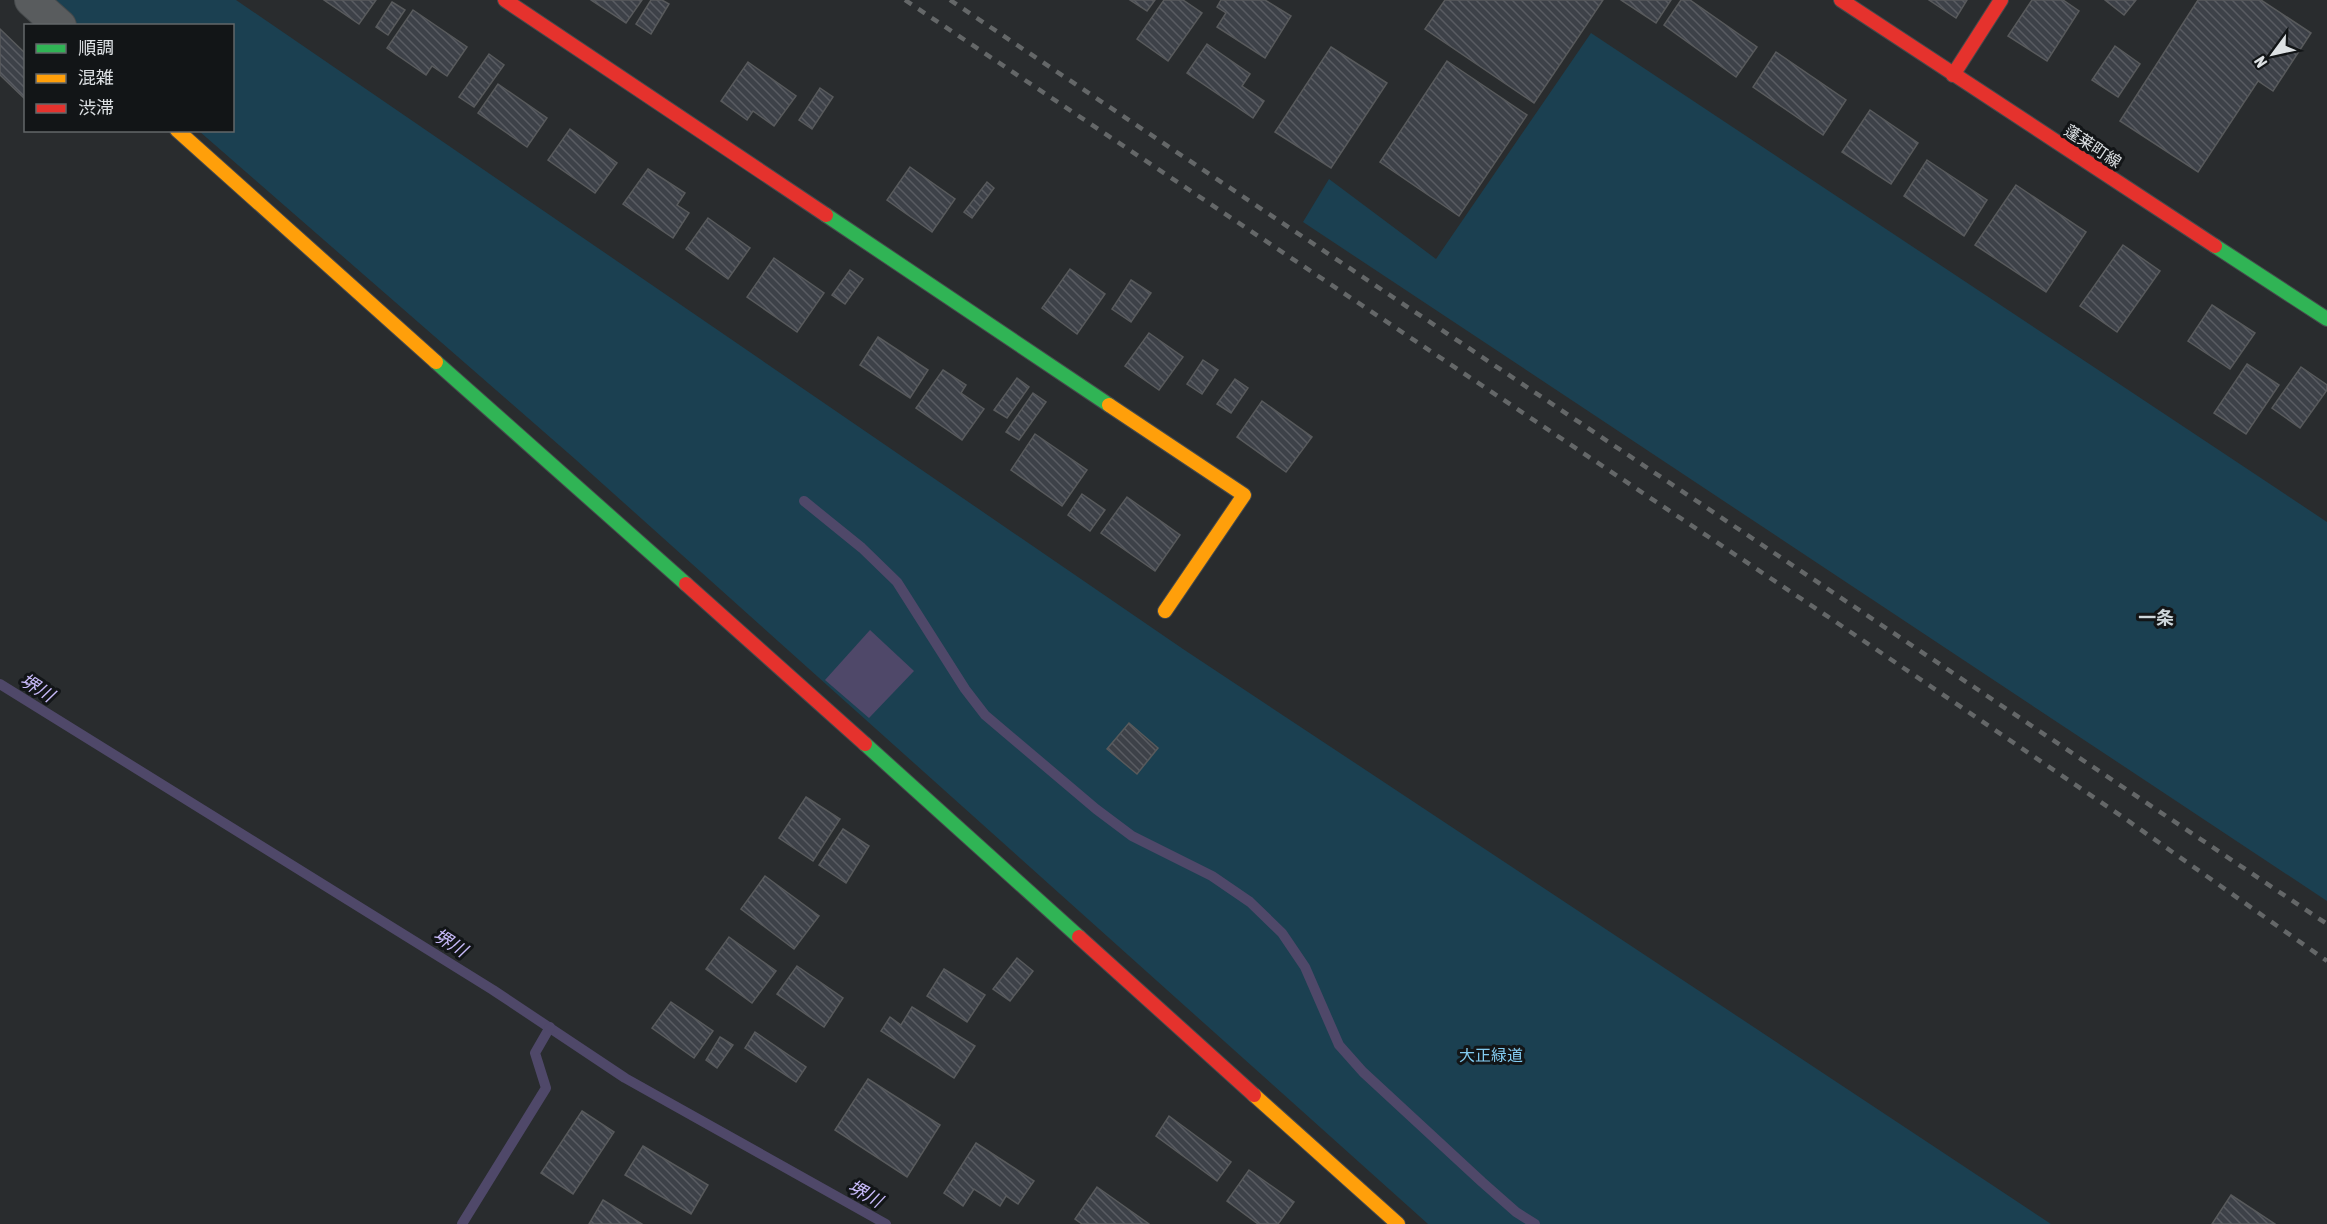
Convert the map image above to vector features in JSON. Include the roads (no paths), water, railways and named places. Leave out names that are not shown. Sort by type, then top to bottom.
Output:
[{"type":"street","points":[[31,0],[58,24]]},
{"type":"street","points":[[505,0],[1244,495],[1165,611]]},
{"type":"street","name":"蓬莱町線","points":[[1840,0],[2327,319]]},
{"type":"street","points":[[1953,75],[2001,0]]},
{"type":"street","points":[[179,132],[532,449],[624,528],[1398,1224]]},
{"type":"waterway","points":[[804,501],[862,548],[897,582],[965,689],[985,715],[1096,809],[1132,836],[1212,876],[1250,902],[1282,933],[1305,967],[1339,1045],[1363,1072],[1482,1182],[1516,1212],[1535,1224]]},
{"type":"waterway","name":"堺川","points":[[0,684],[493,990],[625,1078],[886,1224]]},
{"type":"waterway","points":[[462,1224],[546,1088],[535,1053],[550,1027]]},
{"type":"railway","points":[[905,0],[1830,618],[2127,820],[2327,961]]},
{"type":"railway","points":[[950,0],[2327,924]]},
{"type":"district","name":"一条","points":[[2156,618]]},
{"type":"park label","name":"大正緑道","points":[[1491,1055]]}]
